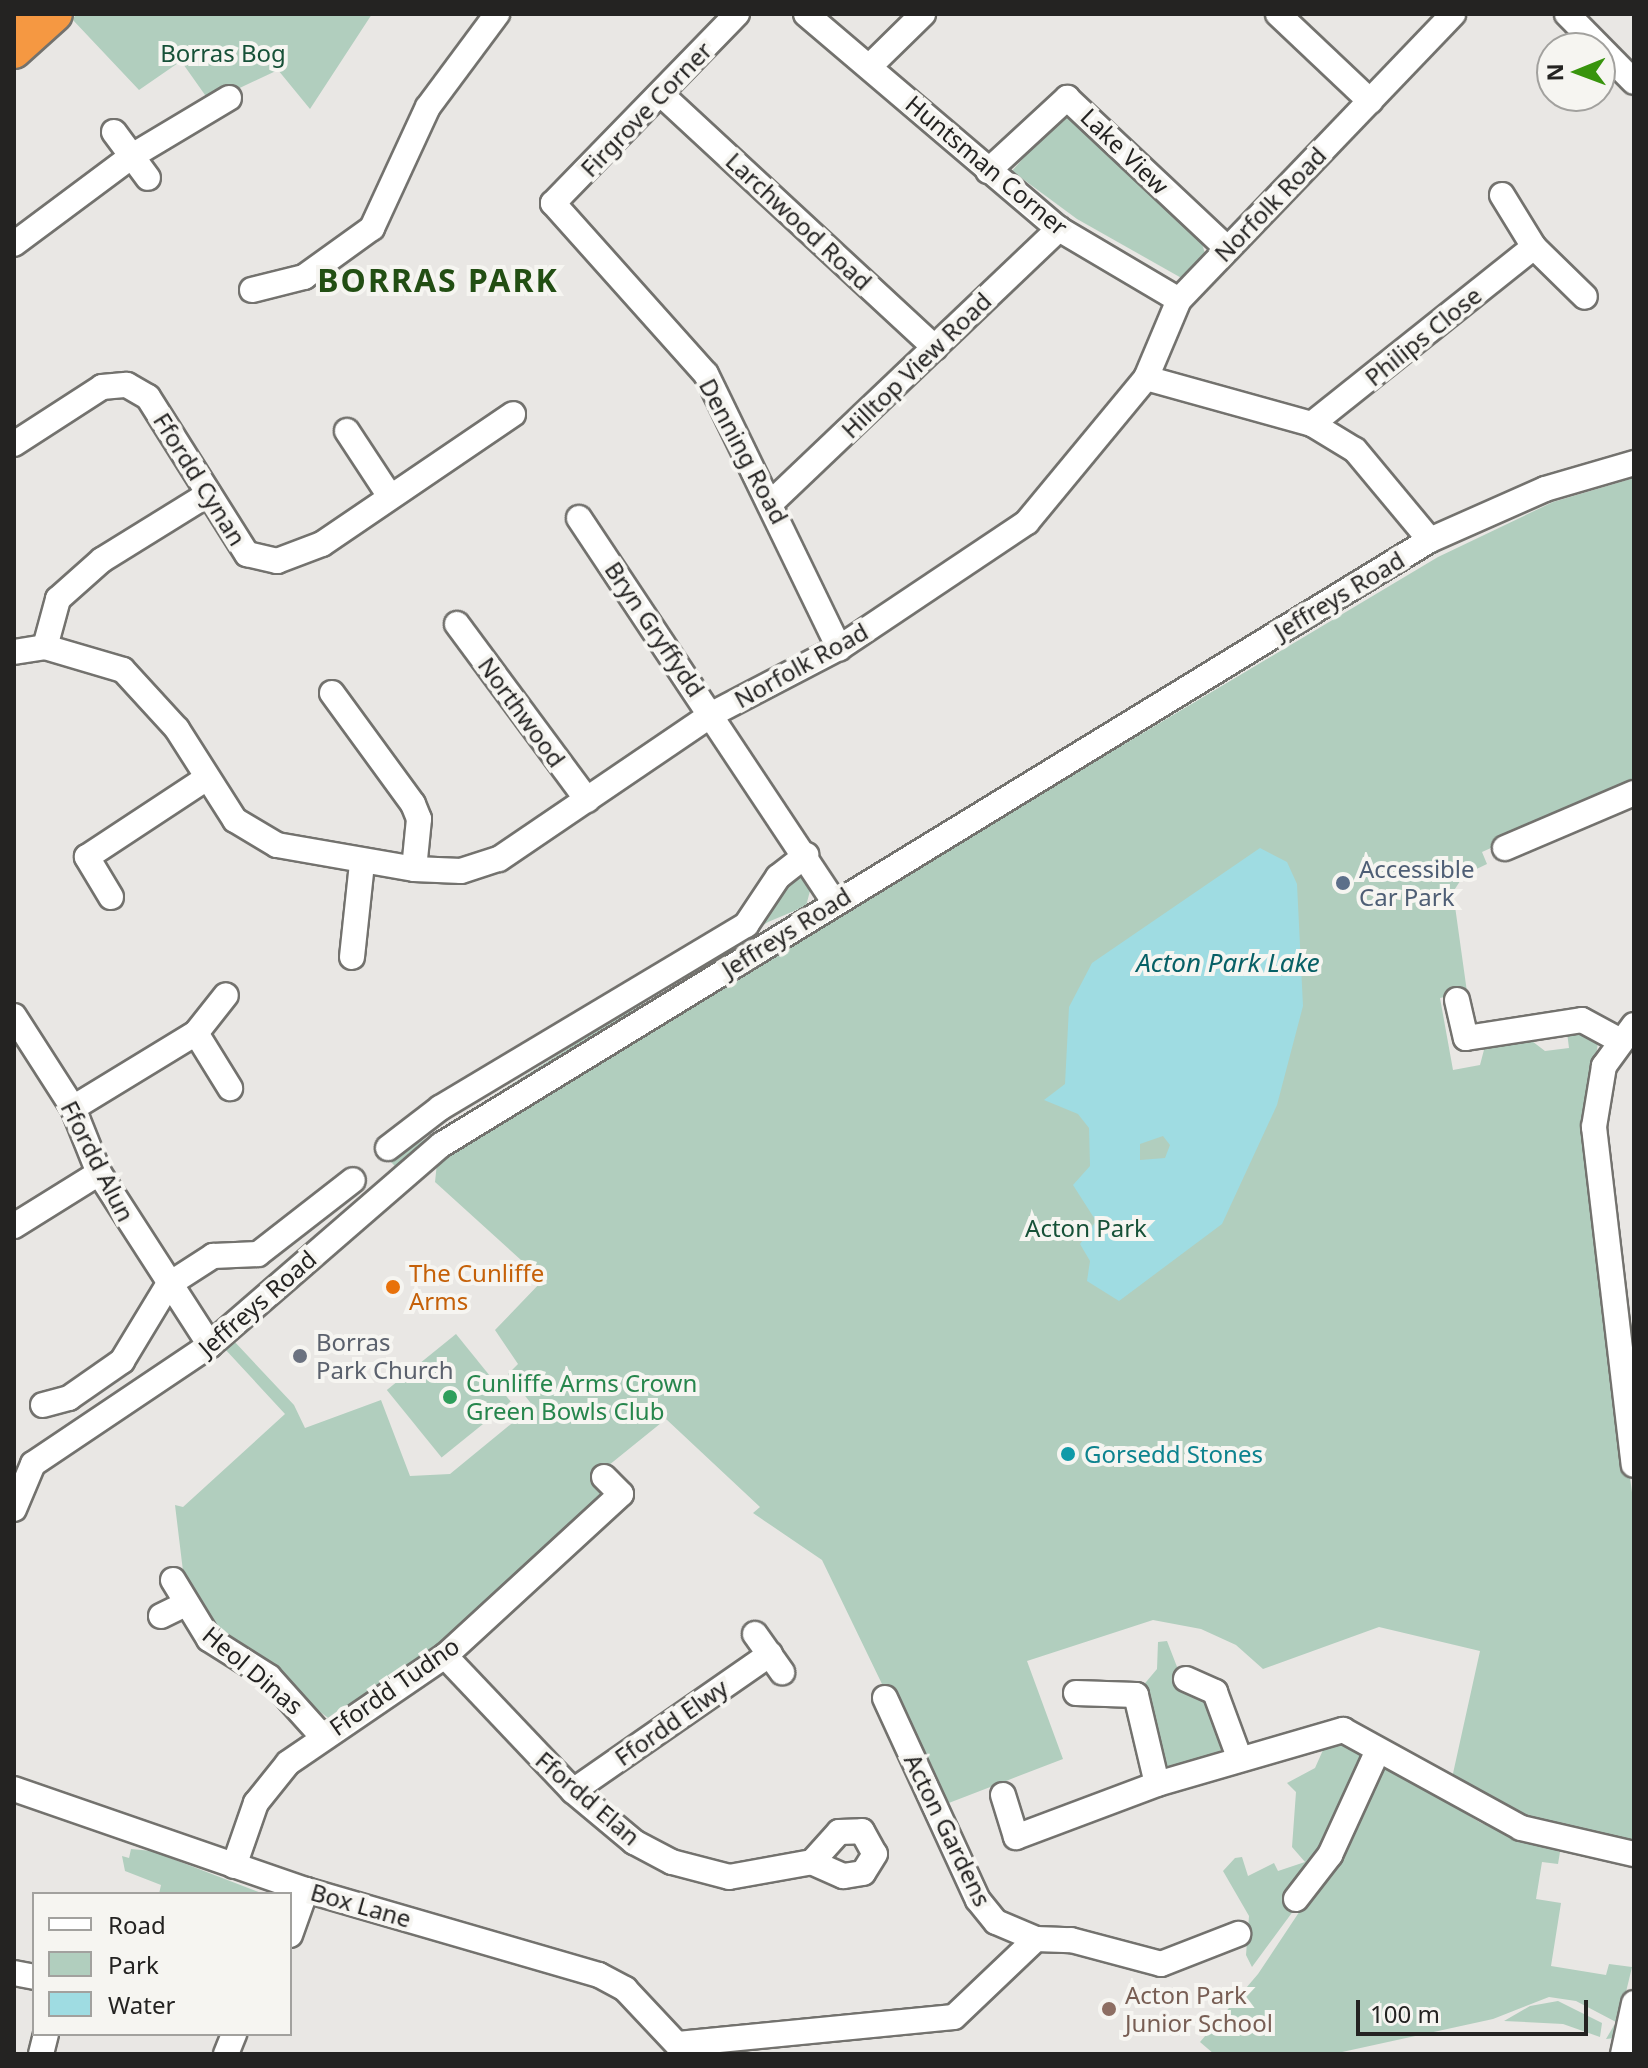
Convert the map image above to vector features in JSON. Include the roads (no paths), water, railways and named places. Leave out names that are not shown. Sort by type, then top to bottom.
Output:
[{"type":"highway","points":[[14,51],[55,14]]},
{"type":"street","points":[[252,290],[304,277],[372,228],[428,107],[497,14]]},
{"type":"street","name":"Firgrove Corner","points":[[553,203],[662,95],[737,14]]},
{"type":"street","name":"Huntsman Corner","points":[[806,14],[871,65],[988,171],[1059,229],[1179,300]]},
{"type":"street","points":[[871,65],[923,14]]},
{"type":"street","points":[[1278,14],[1370,101]]},
{"type":"street","name":"Norfolk Road","points":[[14,652],[45,647],[111,665],[142,684],[235,820],[277,845],[362,864],[414,869],[461,871],[499,859],[712,714],[839,648],[1027,522],[1146,378],[1179,300],[1453,14]]},
{"type":"street","points":[[1567,14],[1634,82]]},
{"type":"street","name":"Larchwood Road","points":[[662,95],[935,348]]},
{"type":"street","points":[[14,244],[132,156],[229,98]]},
{"type":"street","name":"Lake View","points":[[988,171],[1067,98],[1227,248]]},
{"type":"street","points":[[114,132],[148,178]]},
{"type":"street","points":[[1503,194],[1534,247],[1586,298]]},
{"type":"street","name":"Denning Road","points":[[553,203],[706,374],[773,501],[839,648]]},
{"type":"street","name":"Hilltop View Road","points":[[773,501],[1059,229]]},
{"type":"street","name":"Philips Close","points":[[1312,424],[1534,247]]},
{"type":"street","points":[[1146,378],[1312,424],[1355,450],[1430,540]]},
{"type":"street","name":"Ffordd Cynan","points":[[14,444],[102,387],[127,385],[148,397],[247,554],[277,561],[322,544],[389,495],[513,414]]},
{"type":"street","points":[[347,431],[389,495]]},
{"type":"street","name":"Jeffreys Road","points":[[14,1509],[23,1457],[210,1345],[441,1145],[1430,540],[1545,489],[1634,463]]},
{"type":"street","points":[[45,647],[58,599],[102,560],[207,495]]},
{"type":"street","name":"Bryn Gryffydd","points":[[580,518],[806,855],[834,902]]},
{"type":"street","name":"Northwood","points":[[457,623],[587,800]]},
{"type":"street","points":[[334,706],[413,804],[419,819],[414,869]]},
{"type":"street","points":[[111,897],[82,851],[207,778]]},
{"type":"street","points":[[1505,848],[1634,793]]},
{"type":"street","name":"Jeffreys Road","points":[[388,1148],[440,1108],[746,925],[778,877],[806,855]]},
{"type":"street","points":[[352,957],[362,864]]},
{"type":"street","points":[[73,1108],[196,1033],[226,995]]},
{"type":"street","points":[[1457,1000],[1466,1038],[1582,1020],[1626,1033],[1596,1095],[1594,1148],[1634,1465]]},
{"type":"street","name":"Ffordd Alun","points":[[14,1016],[73,1108],[99,1173],[168,1285],[210,1345]]},
{"type":"street","points":[[196,1033],[230,1088]]},
{"type":"street","points":[[14,1226],[99,1173]]},
{"type":"street","name":"Jeffreys Road","points":[[43,1405],[69,1398],[122,1361],[168,1285],[213,1256],[258,1254],[353,1180]]},
{"type":"street","name":"Ffordd Tudno","points":[[234,1866],[256,1803],[288,1763],[322,1736],[445,1656],[620,1494]]},
{"type":"street","name":"Heol Dinas","points":[[173,1580],[184,1605],[209,1639],[269,1677],[322,1736]]},
{"type":"street","name":"Heol Dinas","points":[[161,1616],[184,1605]]},
{"type":"street","name":"Ffordd Elwy","points":[[573,1791],[776,1663],[755,1634]]},
{"type":"street","name":"Ffordd Elan","points":[[445,1656],[573,1791],[672,1862],[729,1877],[812,1862]]},
{"type":"street","points":[[1186,1679],[1215,1692],[1239,1757]]},
{"type":"street","points":[[1076,1693],[1136,1695],[1157,1784]]},
{"type":"street","name":"Acton Gardens","points":[[885,1698],[978,1900],[996,1922],[1036,1939],[1071,1940],[1161,1964],[1238,1934]]},
{"type":"street","points":[[1003,1795],[1016,1837],[1157,1784],[1337,1730],[1521,1828],[1634,1854]]},
{"type":"street","points":[[1296,1899],[1330,1855],[1378,1750]]},
{"type":"street","name":"Box Lane","points":[[14,1789],[306,1890],[599,1975],[625,1989],[682,2049]]},
{"type":"street","points":[[854,1829],[874,1846],[863,1873],[837,1872],[812,1862],[829,1843],[854,1829]]},
{"type":"street","points":[[829,1843],[837,1872]]},
{"type":"street","points":[[292,1929],[306,1890]]},
{"type":"street","points":[[682,2049],[954,2017],[1036,1939]]},
{"type":"street","points":[[1623,2054],[1634,2003]]},
{"type":"water","name":"Acton Park Lake","points":[[1260,848],[1287,862],[1297,884],[1303,1006],[1277,1105],[1222,1224],[1119,1301],[1087,1281],[1090,1261],[1080,1244],[1096,1221],[1073,1185],[1090,1166],[1089,1128],[1078,1114],[1044,1100],[1065,1084],[1069,1007],[1092,963]],"holes":[[[1163,1136],[1170,1145],[1165,1158],[1140,1160],[1140,1144]]]},
{"type":"place","name":"Accessible Car Park","points":[[1343,883]]},
{"type":"place","name":"The Cunliffe Arms","points":[[393,1287]]},
{"type":"place","name":"Borras Park Church","points":[[300,1356]]},
{"type":"place","name":"Cunliffe Arms Crown Green Bowls Club","points":[[450,1397]]},
{"type":"place","name":"Gorsedd Stones","points":[[1068,1454]]},
{"type":"place","name":"Acton Park Junior School","points":[[1109,2009]]},
{"type":"district","name":"BORRAS PARK","points":[[438,280]]},
{"type":"park label","name":"Borras Bog","points":[[223,53]]},
{"type":"park label","name":"Acton Park","points":[[1086,1228]]}]
